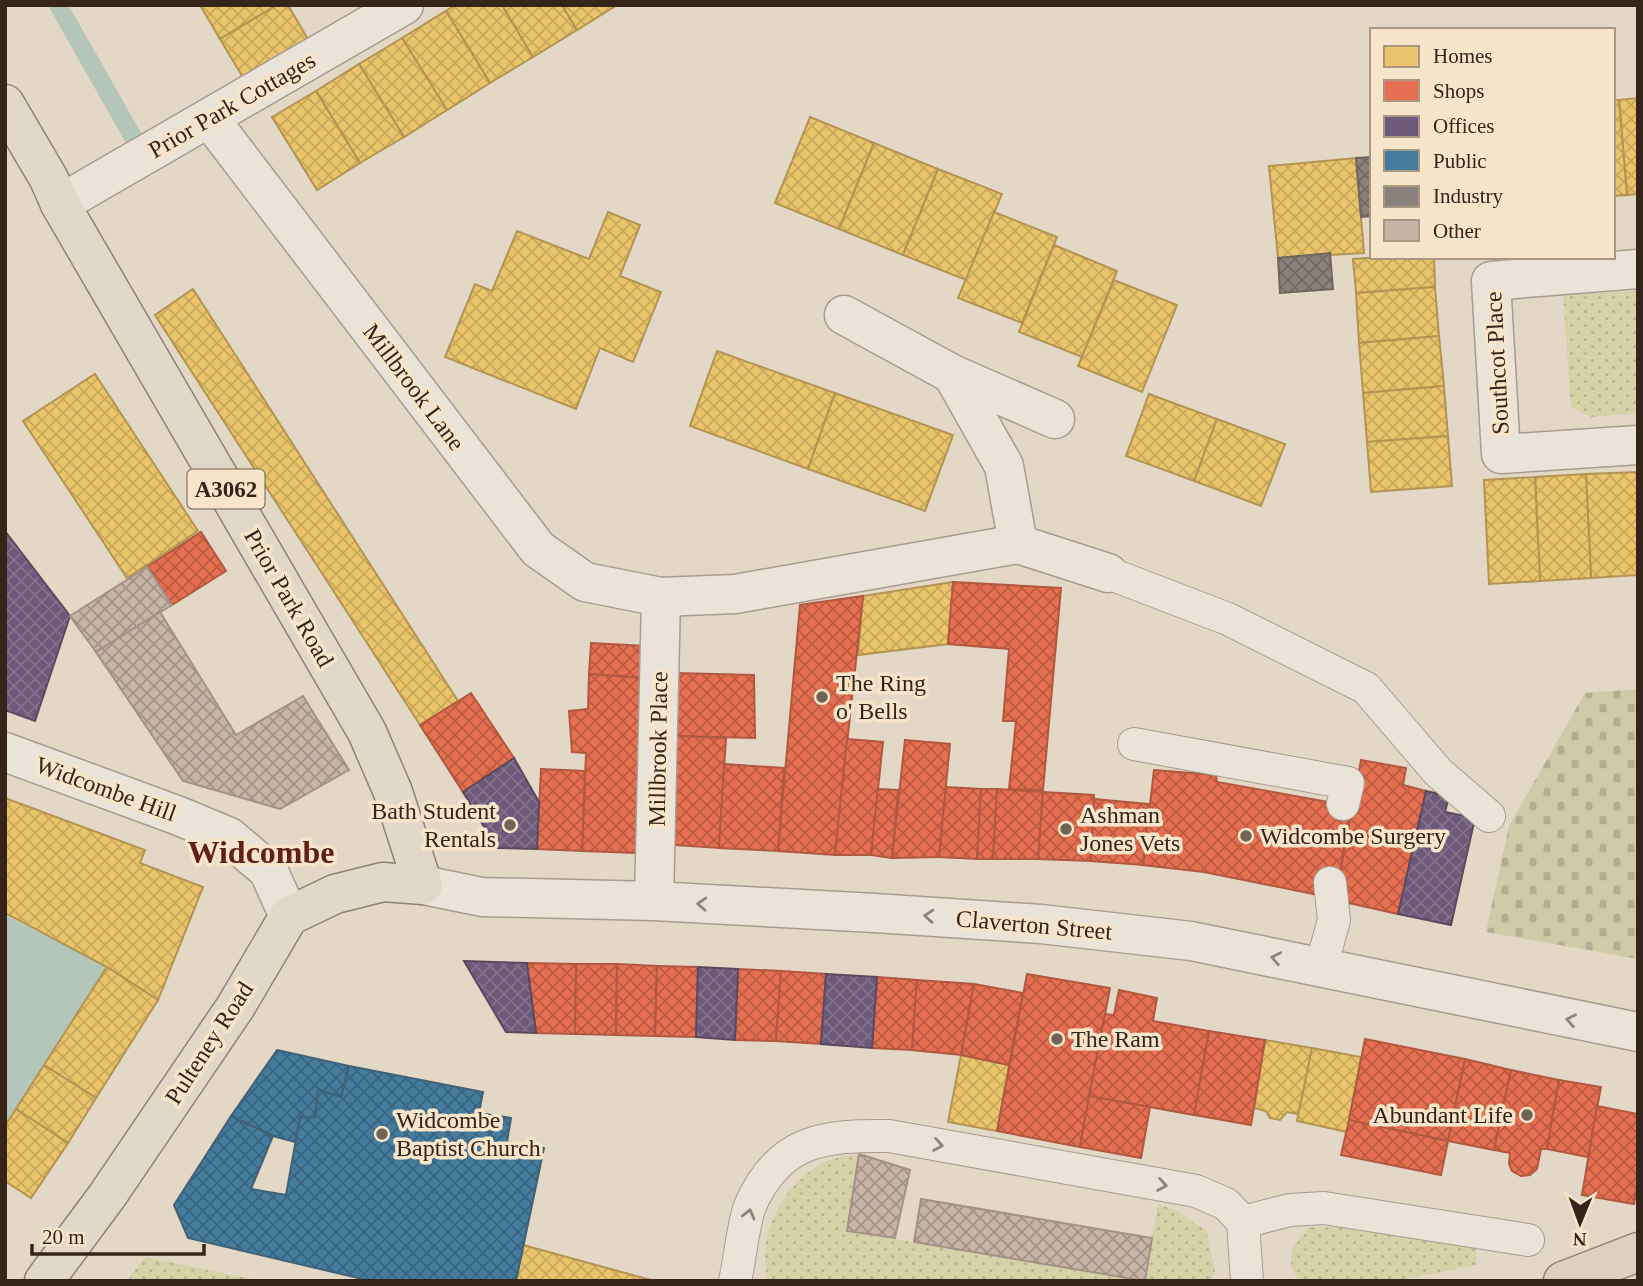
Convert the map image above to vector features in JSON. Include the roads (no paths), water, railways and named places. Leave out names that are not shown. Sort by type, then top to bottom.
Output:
[{"type":"highway","points":[[1563,1281],[1638,1252]]},
{"type":"main road","name":"Prior Park Road","points":[[5,104],[49,179],[60,204],[367,732],[393,792],[423,885]]},
{"type":"main road","points":[[289,916],[335,894],[383,882],[423,885]]},
{"type":"main road","name":"Pulteney Road","points":[[44,1281],[107,1196],[236,1006],[289,916]]},
{"type":"street","name":"Prior Park Cottages","points":[[60,204],[404,5]]},
{"type":"street","name":"Millbrook Lane","points":[[209,118],[538,549],[585,582],[661,597],[735,594],[1018,544]]},
{"type":"street","name":"Southcot Place","points":[[1638,269],[1491,281],[1501,454],[1638,445]]},
{"type":"street","points":[[844,315],[952,374],[1055,419]]},
{"type":"street","points":[[952,374],[1004,466],[1018,544],[1108,573]]},
{"type":"street","name":"Millbrook Place","points":[[654,901],[661,597]]},
{"type":"street","name":"Widcombe Hill","points":[[5,752],[229,837],[268,870],[289,916]]},
{"type":"street","name":"Claverton Street","points":[[423,885],[482,897],[654,901],[1041,924],[1191,941],[1638,1032]]},
{"type":"lane","points":[[1108,573],[1228,619],[1366,688],[1438,772],[1489,816]]},
{"type":"lane","points":[[1134,744],[1349,783],[1343,804]]},
{"type":"lane","points":[[1321,967],[1334,920],[1330,883]]},
{"type":"lane","points":[[735,1281],[750,1207],[774,1166],[809,1142],[847,1135],[889,1136],[1196,1191],[1226,1204],[1243,1222],[1247,1281]]},
{"type":"lane","points":[[1243,1222],[1290,1210],[1324,1208],[1528,1240]]},
{"type":"waterway","points":[[58,5],[133,137]]},
{"type":"place","name":"The Ring o' Bells","points":[[822,697]]},
{"type":"place","name":"Bath Student Rentals","points":[[510,825]]},
{"type":"place","name":"Ashman Jones Vets","points":[[1066,829]]},
{"type":"place","name":"Widcombe Surgery","points":[[1246,836]]},
{"type":"place","name":"The Ram","points":[[1057,1039]]},
{"type":"place","name":"Abundant Life","points":[[1527,1115]]},
{"type":"place","name":"Widcombe Baptist Church","points":[[382,1134]]},
{"type":"district","name":"Widcombe","points":[[261,852]]}]
